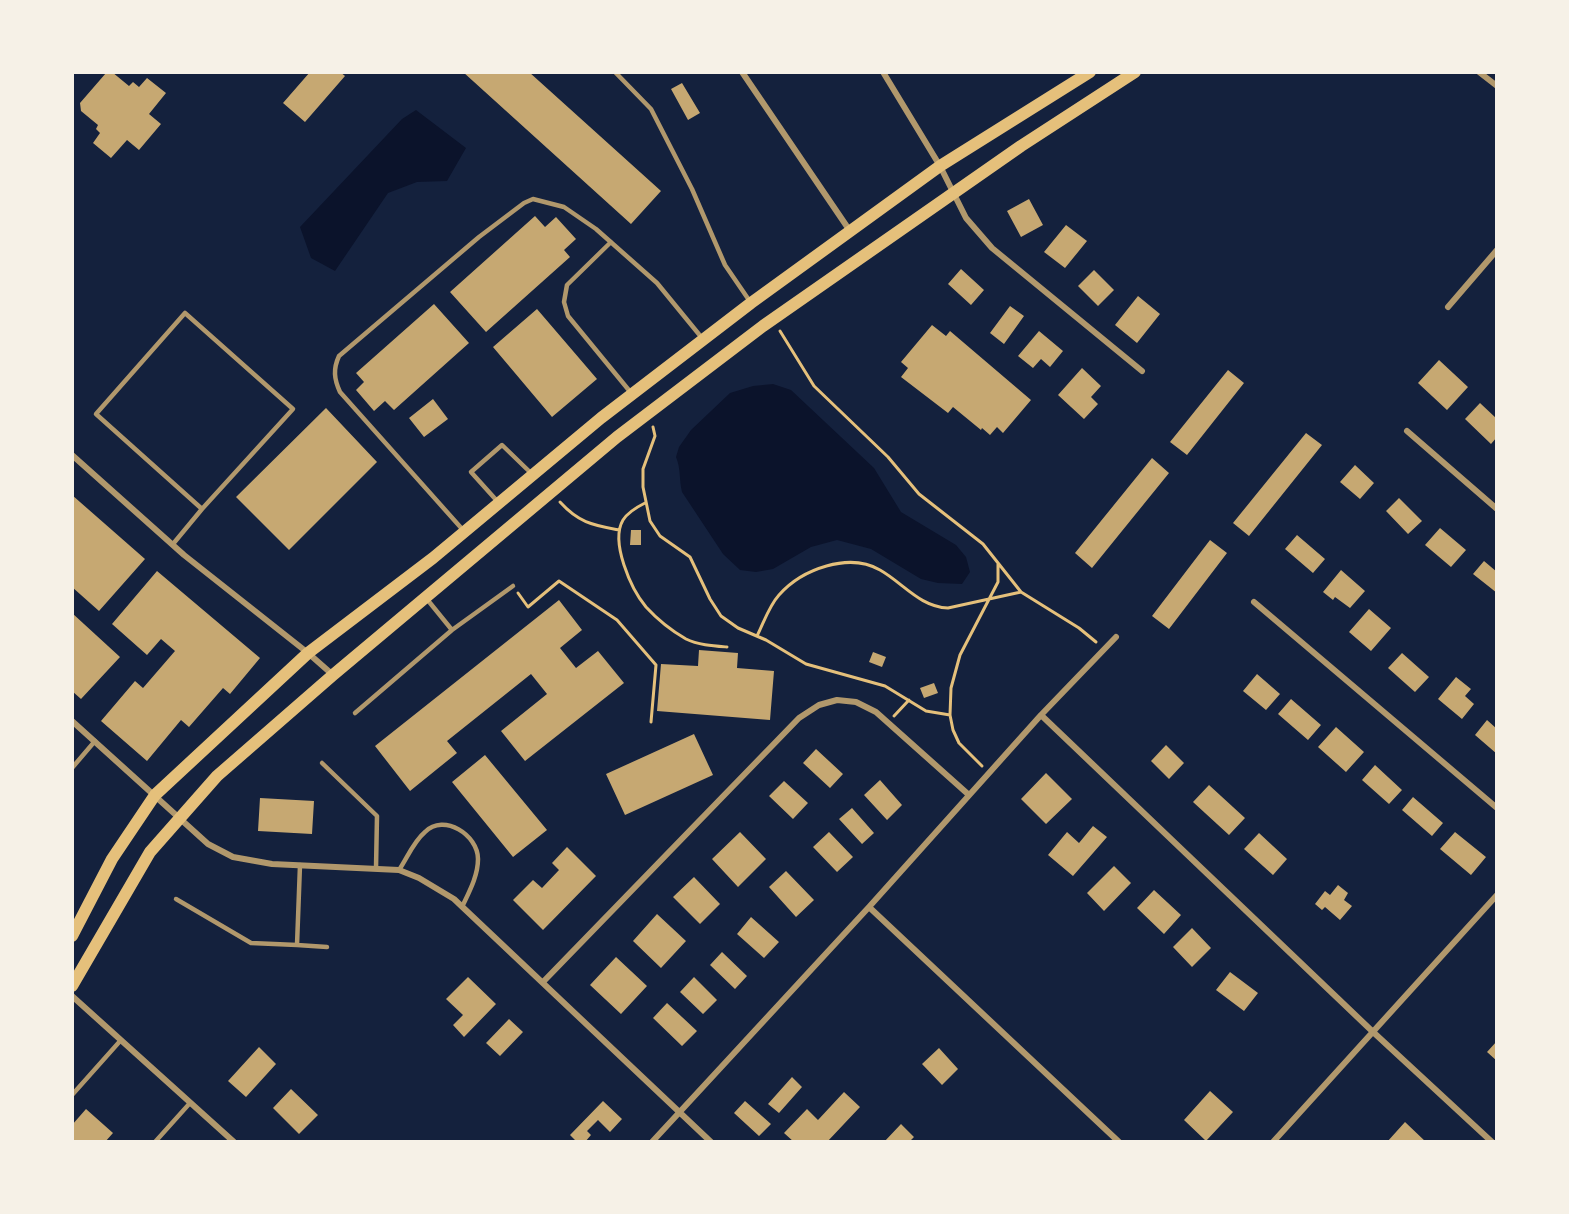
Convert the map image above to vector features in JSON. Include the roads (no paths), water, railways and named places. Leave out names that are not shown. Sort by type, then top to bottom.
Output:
[{"type":"main road","points":[[72,936],[112,859],[155,795],[308,652],[465,532],[632,394],[751,303],[940,166],[1090,72]]},
{"type":"main road","points":[[72,986],[150,852],[217,776],[333,675],[647,415],[773,319],[1021,146],[1135,72]]},
{"type":"street","points":[[742,72],[850,231]]},
{"type":"street","points":[[884,72],[940,166],[966,218],[992,248],[1142,371]]},
{"type":"street","points":[[1479,72],[1497,86]]},
{"type":"street","points":[[1448,307],[1497,250]]},
{"type":"street","points":[[1407,431],[1497,509]]},
{"type":"street","points":[[72,455],[173,544],[308,652],[333,675]]},
{"type":"street","points":[[1254,602],[1497,808]]},
{"type":"street","points":[[652,1142],[869,907],[1041,715],[1116,637]]},
{"type":"street","points":[[543,982],[800,718],[819,705],[837,700],[856,702],[876,712],[969,795]]},
{"type":"street","points":[[1041,715],[1372,1031],[1492,1142]]},
{"type":"street","points":[[72,721],[208,844],[233,857],[272,864],[399,870],[419,878],[454,899],[711,1142]]},
{"type":"street","points":[[1273,1142],[1497,895]]},
{"type":"street","points":[[869,907],[1119,1142]]},
{"type":"street","points":[[72,996],[234,1142]]},
{"type":"lane","points":[[615,72],[651,109],[692,189],[725,265],[751,303]]},
{"type":"lane","points":[[465,532],[340,392],[335,380],[336,363],[339,356],[479,237],[524,203],[533,199],[564,207],[611,242],[657,284],[703,340]]},
{"type":"lane","points":[[611,242],[567,285],[564,302],[568,316],[632,394]]},
{"type":"lane","points":[[173,544],[202,508],[293,409],[185,313],[96,414],[202,508]]},
{"type":"lane","points":[[499,503],[471,472],[502,445],[532,475]]},
{"type":"lane","points":[[355,713],[452,630],[513,586]]},
{"type":"lane","points":[[426,598],[452,630]]},
{"type":"lane","points":[[72,768],[95,741]]},
{"type":"lane","points":[[322,763],[377,816],[376,868]]},
{"type":"lane","points":[[399,870],[424,832],[435,825],[446,824],[458,829],[469,837],[478,856],[477,871],[462,907]]},
{"type":"lane","points":[[297,945],[300,866]]},
{"type":"lane","points":[[176,898],[251,943],[327,947]]},
{"type":"lane","points":[[72,1095],[121,1040]]},
{"type":"lane","points":[[155,1142],[190,1103]]},
{"type":"water","points":[[416,110],[466,148],[447,181],[417,182],[388,193],[335,271],[311,258],[300,227],[402,119]]},
{"type":"water","points":[[773,384],[791,390],[874,468],[901,512],[956,545],[966,557],[970,572],[962,584],[938,583],[921,579],[871,549],[837,540],[811,547],[773,569],[756,572],[740,570],[723,554],[682,492],[676,457],[679,447],[691,430],[730,393],[753,386]]}]
